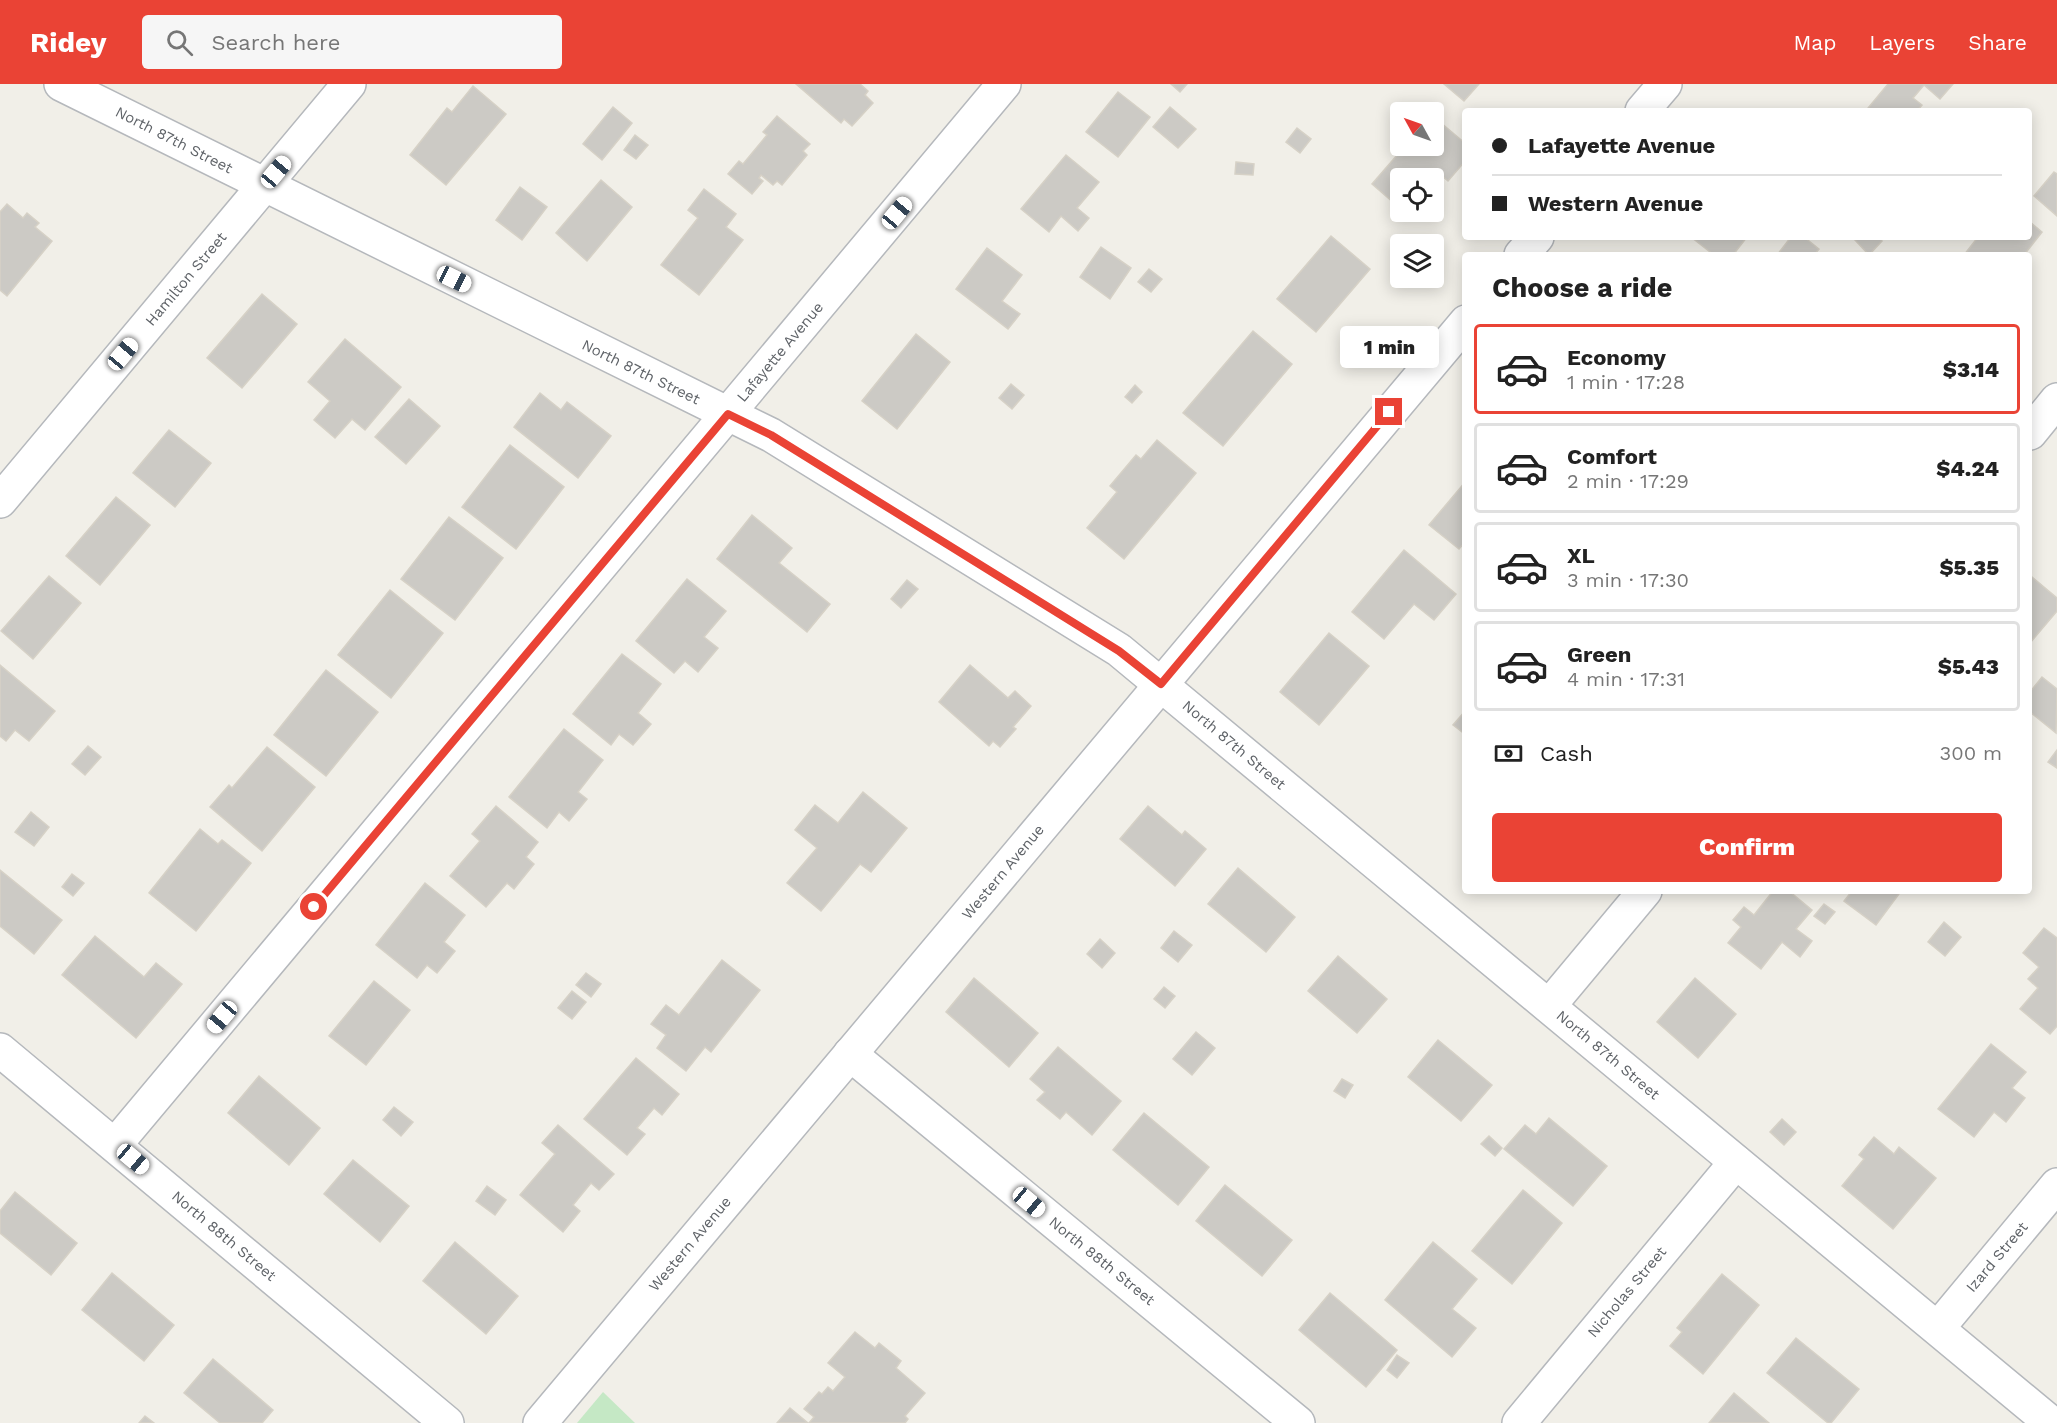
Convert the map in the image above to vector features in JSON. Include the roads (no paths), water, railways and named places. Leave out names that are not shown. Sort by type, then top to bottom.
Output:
[{"type":"street","name":"North 87th Street","points":[[61,84],[771,435],[1119,651],[2051,1423]]},
{"type":"street","name":"Hamilton Street","points":[[0,501],[349,84]]},
{"type":"street","name":"Lafayette Avenue","points":[[115,1145],[1004,84]]},
{"type":"street","points":[[1645,108],[1665,84]]},
{"type":"street","points":[[1524,252],[1534,240]]},
{"type":"street","name":"Western Avenue","points":[[540,1423],[1462,327]]},
{"type":"street","points":[[2032,430],[2057,400]]},
{"type":"street","points":[[1549,1006],[1642,894]]},
{"type":"street","name":"North 88th Street","points":[[0,1050],[447,1423]]},
{"type":"street","name":"North 88th Street","points":[[850,1054],[1298,1423]]},
{"type":"street","name":"Nicholas Street","points":[[1519,1423],[1736,1162]]},
{"type":"street","name":"Izard Street","points":[[1938,1328],[2057,1185]]}]
